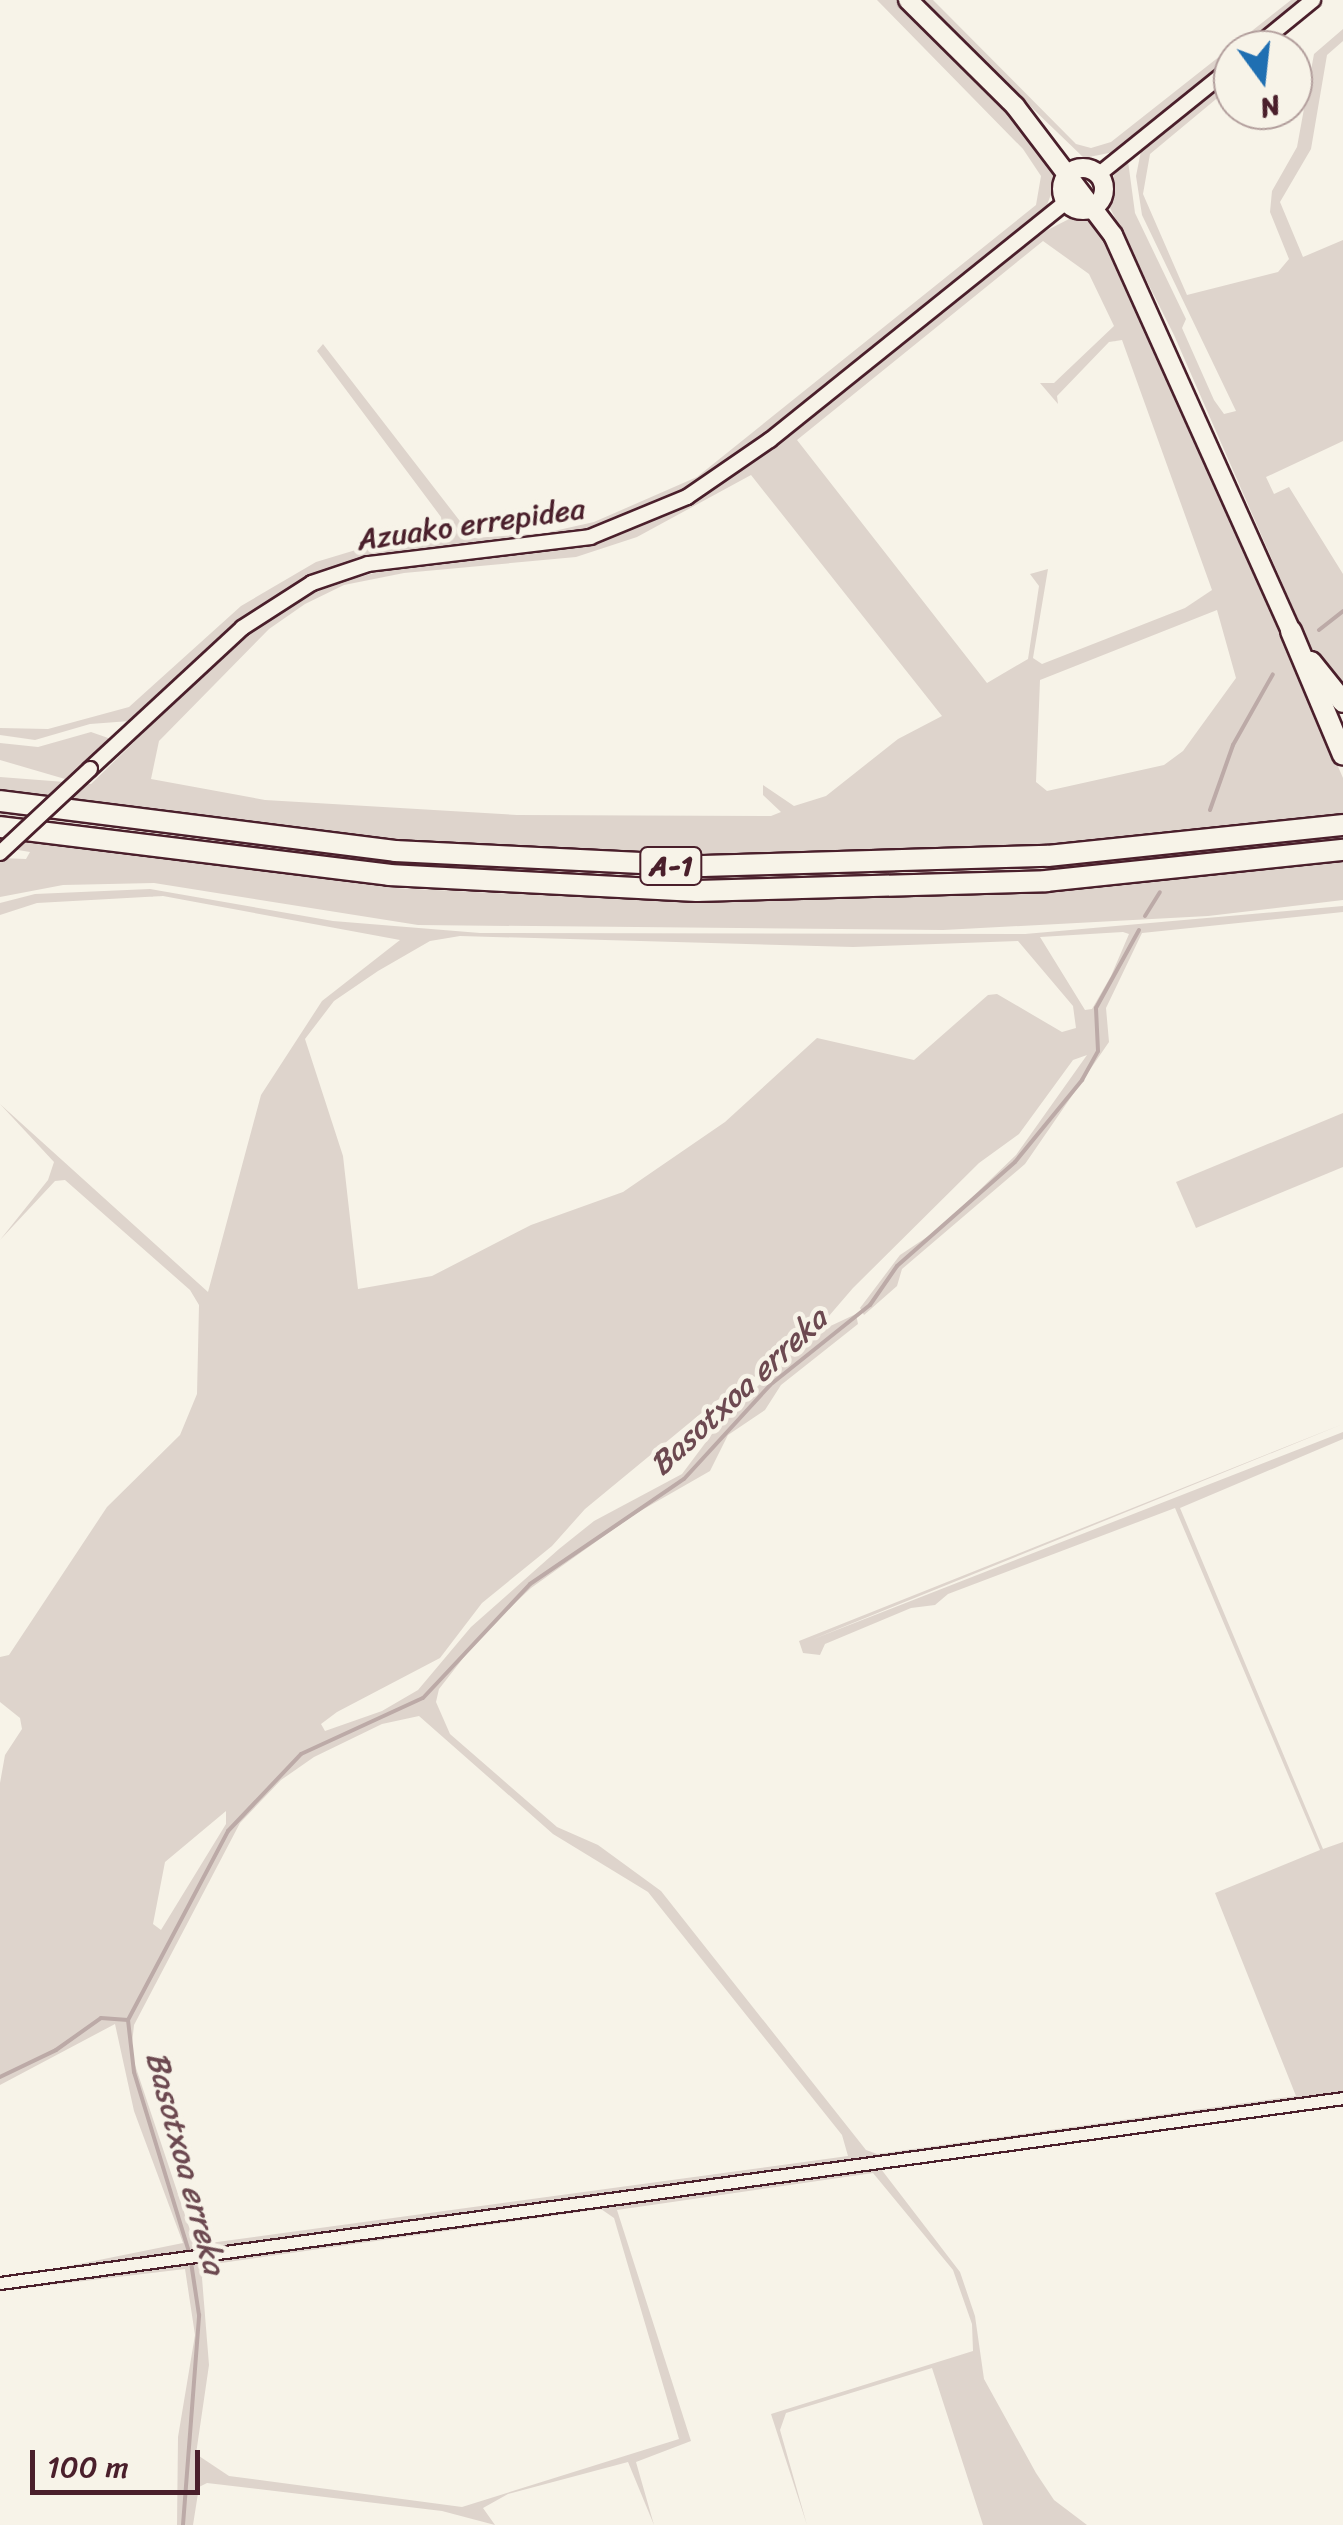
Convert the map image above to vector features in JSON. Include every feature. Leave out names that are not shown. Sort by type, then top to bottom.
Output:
[{"type":"highway","points":[[1292,630],[1343,702]]},
{"type":"highway","points":[[1292,630],[1343,756]]},
{"type":"highway","name":"A-1","points":[[0,800],[395,852],[703,866],[1048,856],[1343,825]]},
{"type":"highway","name":"A-1","points":[[0,827],[389,875],[697,890],[1046,881],[1343,850]]},
{"type":"main road","points":[[908,0],[1015,106],[1095,206],[1162,331],[1292,630]]},
{"type":"main road","points":[[1071,172],[1098,175],[1102,197],[1095,206],[1080,210],[1066,202],[1062,186],[1071,172]]},
{"type":"street","points":[[1276,30],[1313,0]]},
{"type":"street","points":[[1098,175],[1213,82]]},
{"type":"street","name":"Azuako errepidea","points":[[0,854],[232,637],[312,583],[386,562],[590,537],[712,483],[1066,202]]},
{"type":"street","points":[[0,2283],[1343,2098]]},
{"type":"shaded area","points":[[877,0],[897,0],[1017,123],[1052,171],[1055,183],[1046,208],[725,464],[645,510],[566,534],[390,554],[315,573],[237,620],[130,721],[90,724],[35,740],[0,735],[0,728],[48,729],[129,707],[241,606],[316,562],[369,546],[444,539],[441,517],[317,351],[323,344],[473,538],[545,533],[594,522],[697,477],[1036,205],[1041,176],[1023,149]]},
{"type":"shaded area","points":[[920,0],[933,0],[1076,144],[1091,148],[1111,142],[1213,62],[1213,71],[1114,152],[1084,158]]},
{"type":"shaded area","points":[[1291,0],[1300,0],[1263,30],[1253,30]]},
{"type":"shaded area","points":[[1343,29],[1343,41],[1327,55],[1311,149],[1280,202],[1303,257],[1343,240],[1343,441],[1266,477],[1274,494],[1289,487],[1343,574],[1343,690],[1311,649],[1174,335],[1109,206],[1114,175],[1128,161],[1135,213],[1186,319],[1182,328],[1214,400],[1224,414],[1236,411],[1142,215],[1136,176],[1141,151],[1213,92],[1213,102],[1150,154],[1143,194],[1187,295],[1278,272],[1289,259],[1270,212],[1272,191],[1297,147],[1300,130],[1313,130],[1314,54]]},
{"type":"shaded area","points":[[1069,219],[1087,221],[1104,237],[1141,311],[1343,778],[1343,815],[1001,850],[710,856],[381,838],[0,789],[0,777],[91,784],[240,639],[313,590],[392,568],[587,545],[691,504],[786,438],[1032,238]],"holes":[[[1043,241],[1089,274],[1114,326],[1054,383],[1040,383],[1058,404],[1057,396],[1109,342],[1122,340],[1212,590],[1185,608],[1042,664],[1033,658],[1048,569],[1030,574],[1039,586],[1028,659],[987,683],[797,440]],[[751,475],[942,716],[898,739],[826,796],[794,806],[763,785],[763,795],[781,812],[771,816],[517,815],[265,800],[151,779],[159,741],[269,629],[305,604],[344,585],[404,573],[576,557],[637,537]],[[1217,610],[1236,678],[1183,751],[1164,765],[1047,791],[1036,782],[1040,680]]]},
{"type":"shaded area","points":[[91,732],[111,739],[65,779],[0,760],[0,743],[38,747]]},
{"type":"shaded area","points":[[0,808],[288,848],[644,872],[895,873],[1162,855],[1343,833],[1343,842],[964,879],[697,883],[374,866],[0,819]]},
{"type":"shaded area","points":[[0,837],[395,888],[680,902],[1020,894],[1343,861],[1343,900],[1208,916],[943,930],[418,925],[154,883],[63,885],[0,897],[0,858],[26,859],[30,852],[0,847]]},
{"type":"shaded area","points":[[150,889],[333,921],[480,933],[1025,934],[1343,906],[1343,912],[1142,933],[1106,1008],[1109,1042],[1025,1164],[902,1269],[897,1286],[864,1315],[860,1308],[900,1255],[939,1229],[1016,1155],[1087,1055],[1073,1060],[1019,1134],[979,1163],[822,1324],[824,1329],[856,1314],[858,1324],[781,1385],[765,1410],[728,1435],[710,1471],[635,1514],[531,1588],[482,1634],[439,1689],[436,1702],[450,1734],[557,1827],[598,1845],[661,1891],[866,2150],[877,2154],[1296,2096],[1215,1893],[1320,1850],[1175,1508],[948,1594],[935,1605],[911,1608],[825,1644],[820,1655],[803,1653],[799,1641],[1343,1424],[811,1640],[1343,1432],[1343,1439],[1180,1508],[1323,1849],[1343,1842],[1343,2094],[0,2280],[183,2243],[134,2111],[115,2024],[0,2085],[0,1783],[5,1755],[22,1729],[20,1718],[0,1702],[0,1657],[9,1655],[107,1507],[180,1435],[197,1394],[199,1305],[190,1290],[65,1180],[55,1181],[0,1240],[48,1180],[54,1162],[0,1104],[208,1292],[261,1095],[322,1001],[400,940],[163,896],[37,903],[0,915],[0,903],[35,894]],"holes":[[[1123,932],[1129,934],[1092,1009],[1085,1010],[1040,937]],[[460,936],[853,947],[1018,941],[1073,1006],[1076,1028],[1062,1032],[997,994],[988,995],[914,1060],[817,1038],[725,1122],[623,1192],[531,1225],[432,1276],[358,1289],[343,1156],[305,1039],[334,1001],[430,941]],[[765,1370],[770,1374],[721,1422],[682,1474],[594,1521],[559,1549],[471,1627],[418,1690],[382,1711],[325,1731],[321,1724],[337,1712],[440,1658],[482,1603],[552,1546],[585,1509],[716,1401]],[[419,1716],[553,1834],[648,1892],[842,2135],[848,2156],[195,2245],[131,2053],[134,2025],[240,1823],[281,1780],[314,1757],[382,1724]],[[226,1811],[226,1824],[161,1930],[153,1924],[165,1862]]]},
{"type":"shaded area","points":[[1343,1113],[1343,1167],[1196,1228],[1176,1182]]},
{"type":"shaded area","points":[[1343,2100],[881,2169],[960,2272],[975,2316],[984,2379],[1036,2473],[1054,2500],[1087,2525],[983,2525],[932,2368],[786,2413],[780,2430],[807,2525],[771,2414],[973,2351],[972,2324],[953,2270],[873,2173],[617,2210],[691,2441],[636,2462],[654,2525],[628,2462],[508,2494],[483,2508],[495,2525],[442,2511],[207,2483],[199,2487],[193,2525],[177,2525],[178,2437],[195,2335],[185,2269],[0,2291]],"holes":[[[601,2209],[614,2218],[679,2439],[462,2507],[229,2476],[196,2454],[209,2365],[202,2278],[207,2265]]]},
{"type":"waterway","name":"Basotxoa erreka","points":[[1319,630],[1343,611]]},
{"type":"waterway","name":"Basotxoa erreka","points":[[1210,810],[1233,745],[1273,674]]},
{"type":"waterway","name":"Basotxoa erreka","points":[[1145,916],[1160,892]]},
{"type":"waterway","name":"Basotxoa erreka","points":[[189,2252],[134,2072],[128,2020],[228,1831],[301,1754],[423,1698],[530,1584],[684,1479],[770,1385],[870,1305],[897,1266],[1015,1162],[1082,1080],[1098,1051],[1096,1008],[1139,930]]},
{"type":"waterway","points":[[0,2077],[56,2050],[101,2018],[128,2020]]},
{"type":"waterway","name":"Basotxoa erreka","points":[[183,2525],[199,2315],[191,2262]]}]
